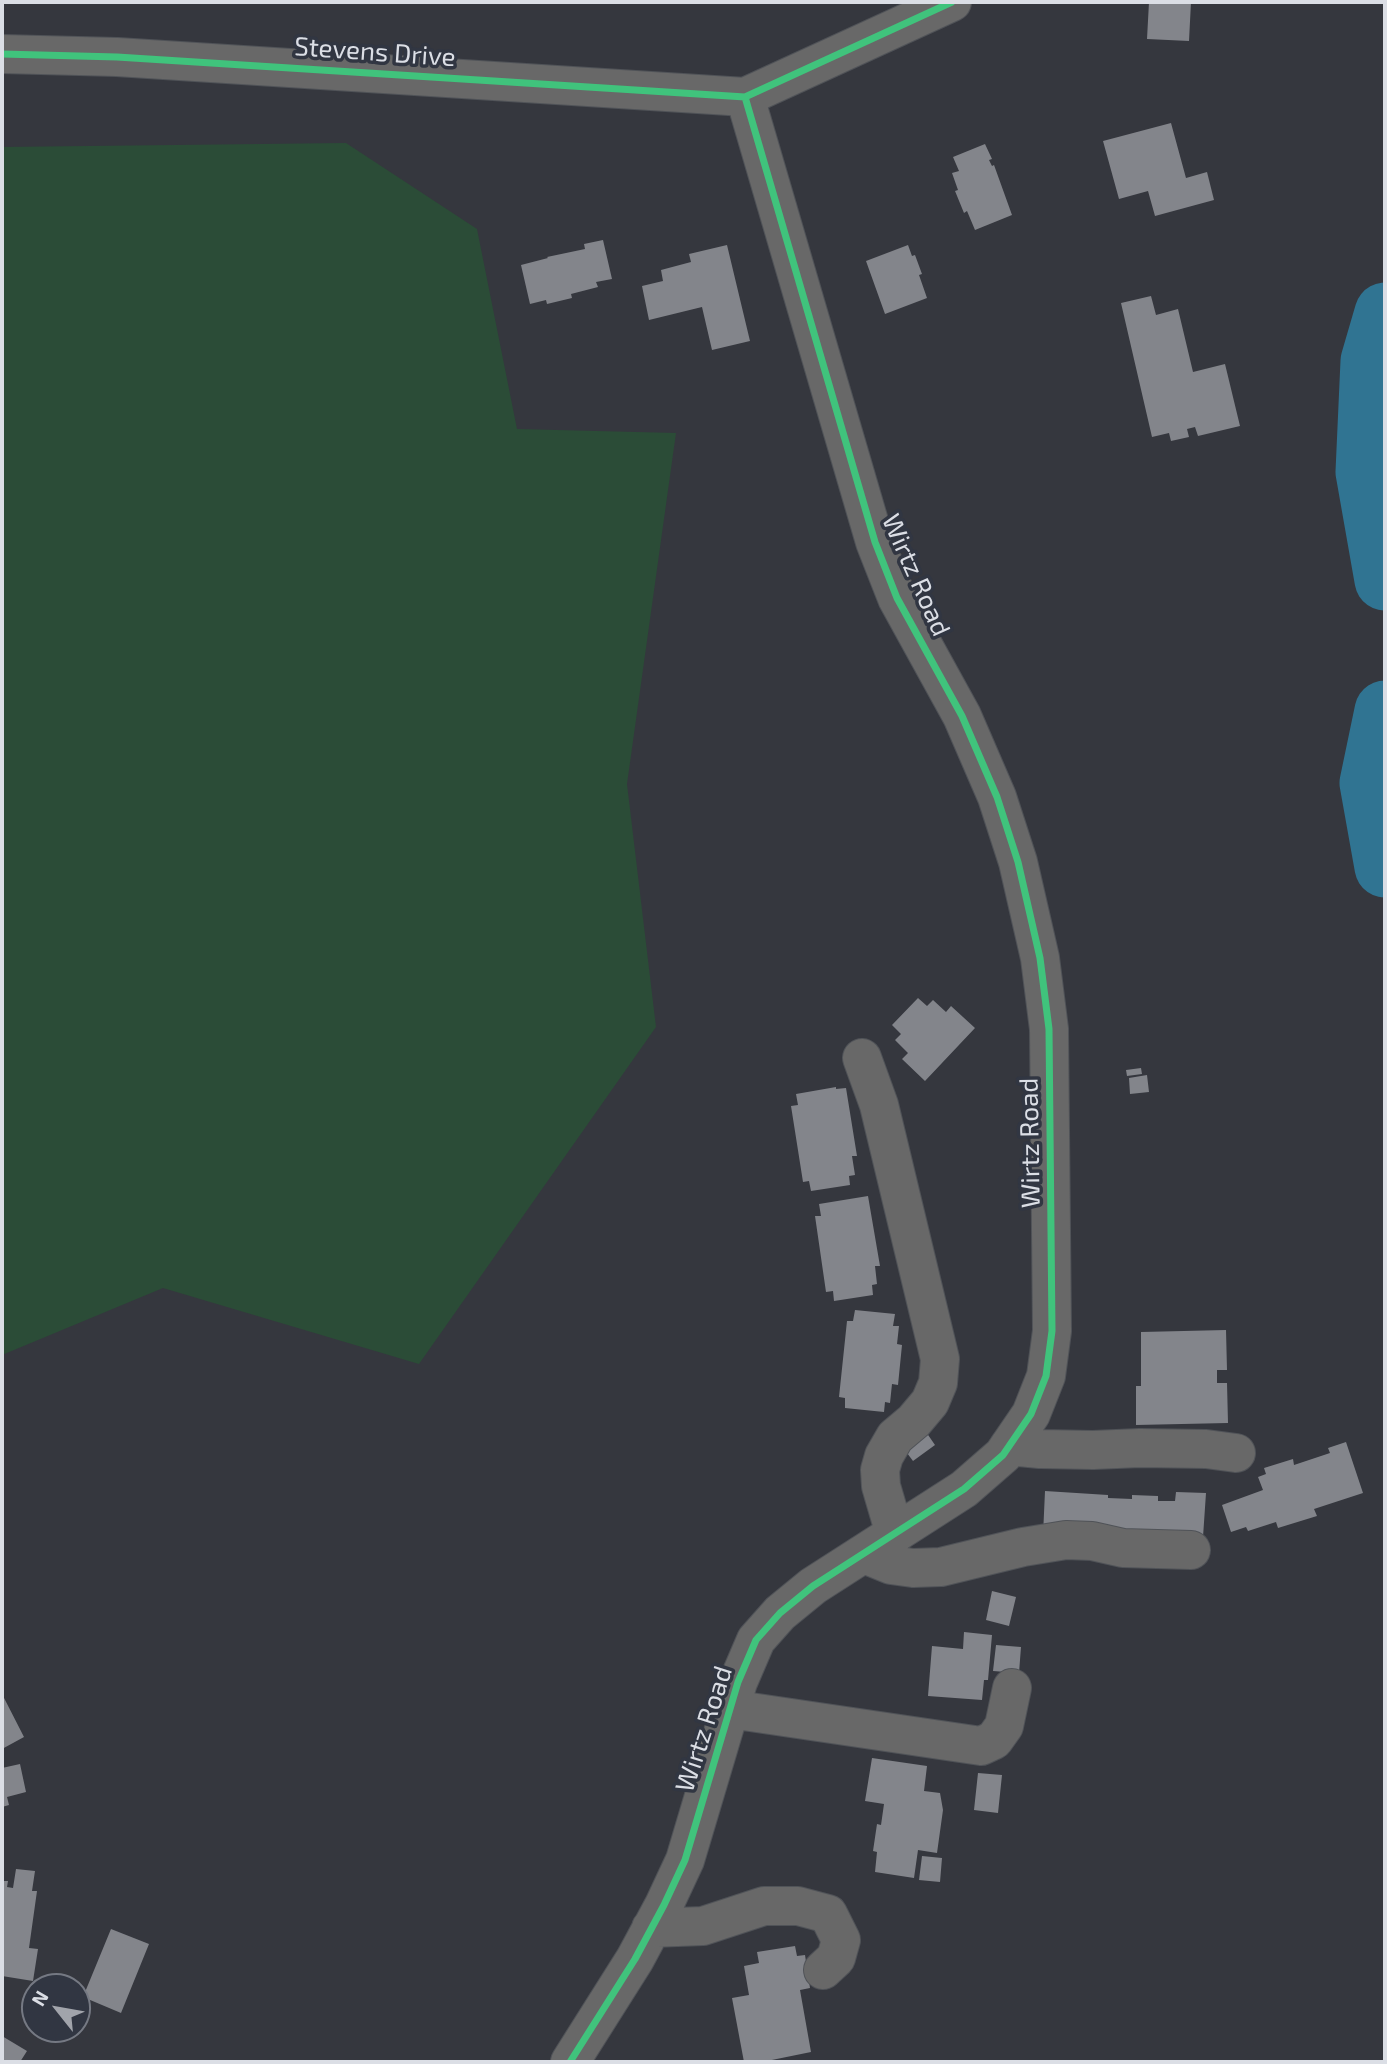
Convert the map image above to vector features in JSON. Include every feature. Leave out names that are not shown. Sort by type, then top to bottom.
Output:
[{"type":"street","points":[[745,97],[952,2]]},
{"type":"street","name":"Stevens Drive","points":[[2,54],[117,57],[745,97]]},
{"type":"street","name":"Wirtz Road","points":[[570,2062],[635,1959],[685,1860],[738,1682],[756,1640],[780,1613],[813,1586],[964,1489],[1003,1455],[1031,1414],[1046,1376],[1052,1331],[1049,1029],[1040,958],[1018,862],[997,797],[962,716],[897,598],[875,542],[745,97]]},
{"type":"street","points":[[862,1058],[879,1105],[940,1359],[938,1383],[930,1402],[914,1421],[895,1437],[884,1456],[880,1470],[879,1544],[891,1565],[913,1568],[941,1567],[1023,1547],[1066,1540],[1092,1541],[1123,1548],[1191,1550]]},
{"type":"street","points":[[1009,1446],[1093,1450],[1206,1449],[1236,1453]]},
{"type":"street","points":[[730,1709],[981,1746],[994,1740],[1004,1726],[1012,1688]]},
{"type":"street","points":[[651,1928],[703,1926],[764,1906],[798,1906],[828,1914],[841,1940],[836,1958],[823,1970]]},
{"type":"green space","points":[[346,143],[477,229],[517,429],[676,433],[627,784],[656,1027],[419,1364],[163,1288],[2,1355],[2,147]]},
{"type":"building","points":[[1149,2],[1191,2],[1189,41],[1147,39]]},
{"type":"building","points":[[1171,123],[1186,178],[1207,172],[1214,200],[1155,216],[1148,191],[1119,199],[1103,141]]},
{"type":"building","points":[[985,144],[1012,215],[975,230],[955,191],[958,190],[952,173],[959,171],[953,157]]},
{"type":"building","points":[[603,240],[612,279],[596,282],[598,287],[571,294],[572,298],[547,304],[546,300],[530,304],[521,265],[585,249],[584,244]]},
{"type":"building","points":[[727,245],[750,341],[712,350],[702,307],[649,320],[642,286],[663,281],[661,270],[691,262],[689,254]]},
{"type":"building","points":[[908,245],[922,274],[919,275],[927,298],[885,314],[866,261]]},
{"type":"building","points":[[1151,296],[1156,315],[1178,309],[1193,372],[1225,364],[1240,426],[1198,436],[1195,427],[1187,429],[1189,437],[1171,441],[1169,433],[1152,437],[1121,303]]},
{"type":"building","points":[[918,998],[927,1006],[933,1000],[946,1012],[951,1006],[975,1028],[925,1081],[902,1059],[908,1053],[895,1040],[901,1034],[892,1025]]},
{"type":"building","points":[[1141,1068],[1142,1074],[1127,1076],[1126,1070]]},
{"type":"building","points":[[1147,1075],[1149,1092],[1130,1094],[1129,1078]]},
{"type":"building","points":[[836,1087],[846,1088],[857,1156],[852,1156],[855,1175],[849,1176],[850,1185],[811,1191],[809,1181],[803,1182],[791,1106],[798,1105],[796,1094]]},
{"type":"building","points":[[868,1196],[880,1266],[875,1266],[877,1284],[872,1285],[873,1295],[834,1301],[833,1291],[826,1292],[815,1216],[821,1216],[819,1204]]},
{"type":"building","points":[[855,1310],[895,1314],[893,1326],[899,1326],[897,1344],[902,1345],[898,1385],[892,1384],[890,1403],[885,1402],[884,1412],[845,1408],[845,1398],[839,1397],[847,1321],[853,1321]]},
{"type":"building","points":[[1226,1330],[1227,1370],[1217,1370],[1217,1383],[1227,1383],[1228,1423],[1136,1425],[1136,1386],[1141,1386],[1141,1332]]},
{"type":"building","points":[[924,1429],[935,1445],[913,1461],[901,1445]]},
{"type":"building","points":[[1346,1442],[1363,1493],[1314,1509],[1317,1516],[1278,1528],[1276,1522],[1248,1531],[1246,1527],[1231,1532],[1222,1505],[1263,1490],[1258,1477],[1266,1474],[1264,1468],[1293,1459],[1294,1465],[1330,1453],[1328,1448]]},
{"type":"building","points":[[1045,1491],[1108,1495],[1108,1498],[1158,1496],[1158,1501],[1175,1501],[1176,1492],[1206,1493],[1203,1537],[1043,1535]]},
{"type":"building","points":[[992,1591],[1016,1597],[1009,1626],[986,1620]]},
{"type":"building","points":[[964,1632],[992,1635],[988,1680],[984,1680],[982,1700],[928,1696],[932,1646],[963,1649]]},
{"type":"building","points":[[996,1645],[1021,1647],[1019,1673],[993,1671]]},
{"type":"building","points":[[2,1694],[24,1737],[2,1749]]},
{"type":"building","points":[[872,1758],[927,1766],[924,1791],[940,1793],[943,1810],[937,1853],[918,1850],[914,1878],[875,1872],[877,1852],[873,1851],[877,1824],[881,1825],[884,1804],[865,1801]]},
{"type":"building","points":[[20,1764],[26,1792],[7,1797],[9,1805],[2,1807],[2,1768]]},
{"type":"building","points":[[978,1773],[1002,1775],[998,1813],[974,1810]]},
{"type":"building","points":[[922,1856],[942,1858],[940,1882],[919,1880]]},
{"type":"building","points":[[16,1869],[35,1871],[32,1891],[37,1891],[29,1948],[38,1949],[34,1973],[21,1973],[21,1979],[2,1976],[2,1881],[8,1881],[7,1887],[13,1888]]},
{"type":"building","points":[[111,1929],[149,1944],[121,2013],[91,2000],[91,1978]]},
{"type":"building","points":[[795,1946],[797,1956],[805,1955],[810,1988],[800,1990],[811,2052],[762,2062],[744,2062],[732,1998],[749,1995],[744,1966],[759,1963],[757,1952]]},
{"type":"building","points":[[2,2036],[27,2051],[20,2062],[2,2062]]},
{"type":"waterway","points":[[1385,313],[1371,361],[1366,472],[1385,580]]},
{"type":"waterway","points":[[1385,711],[1370,783],[1385,867]]},
{"type":"cycle path","points":[[2,54],[117,57],[745,97],[952,2]]},
{"type":"cycle path","points":[[570,2062],[635,1959],[685,1860],[738,1682],[756,1640],[780,1613],[813,1586],[964,1489],[1003,1455],[1031,1414],[1046,1376],[1052,1331],[1049,1029],[1040,958],[1018,862],[997,797],[962,716],[897,598],[875,542],[745,97]]}]
